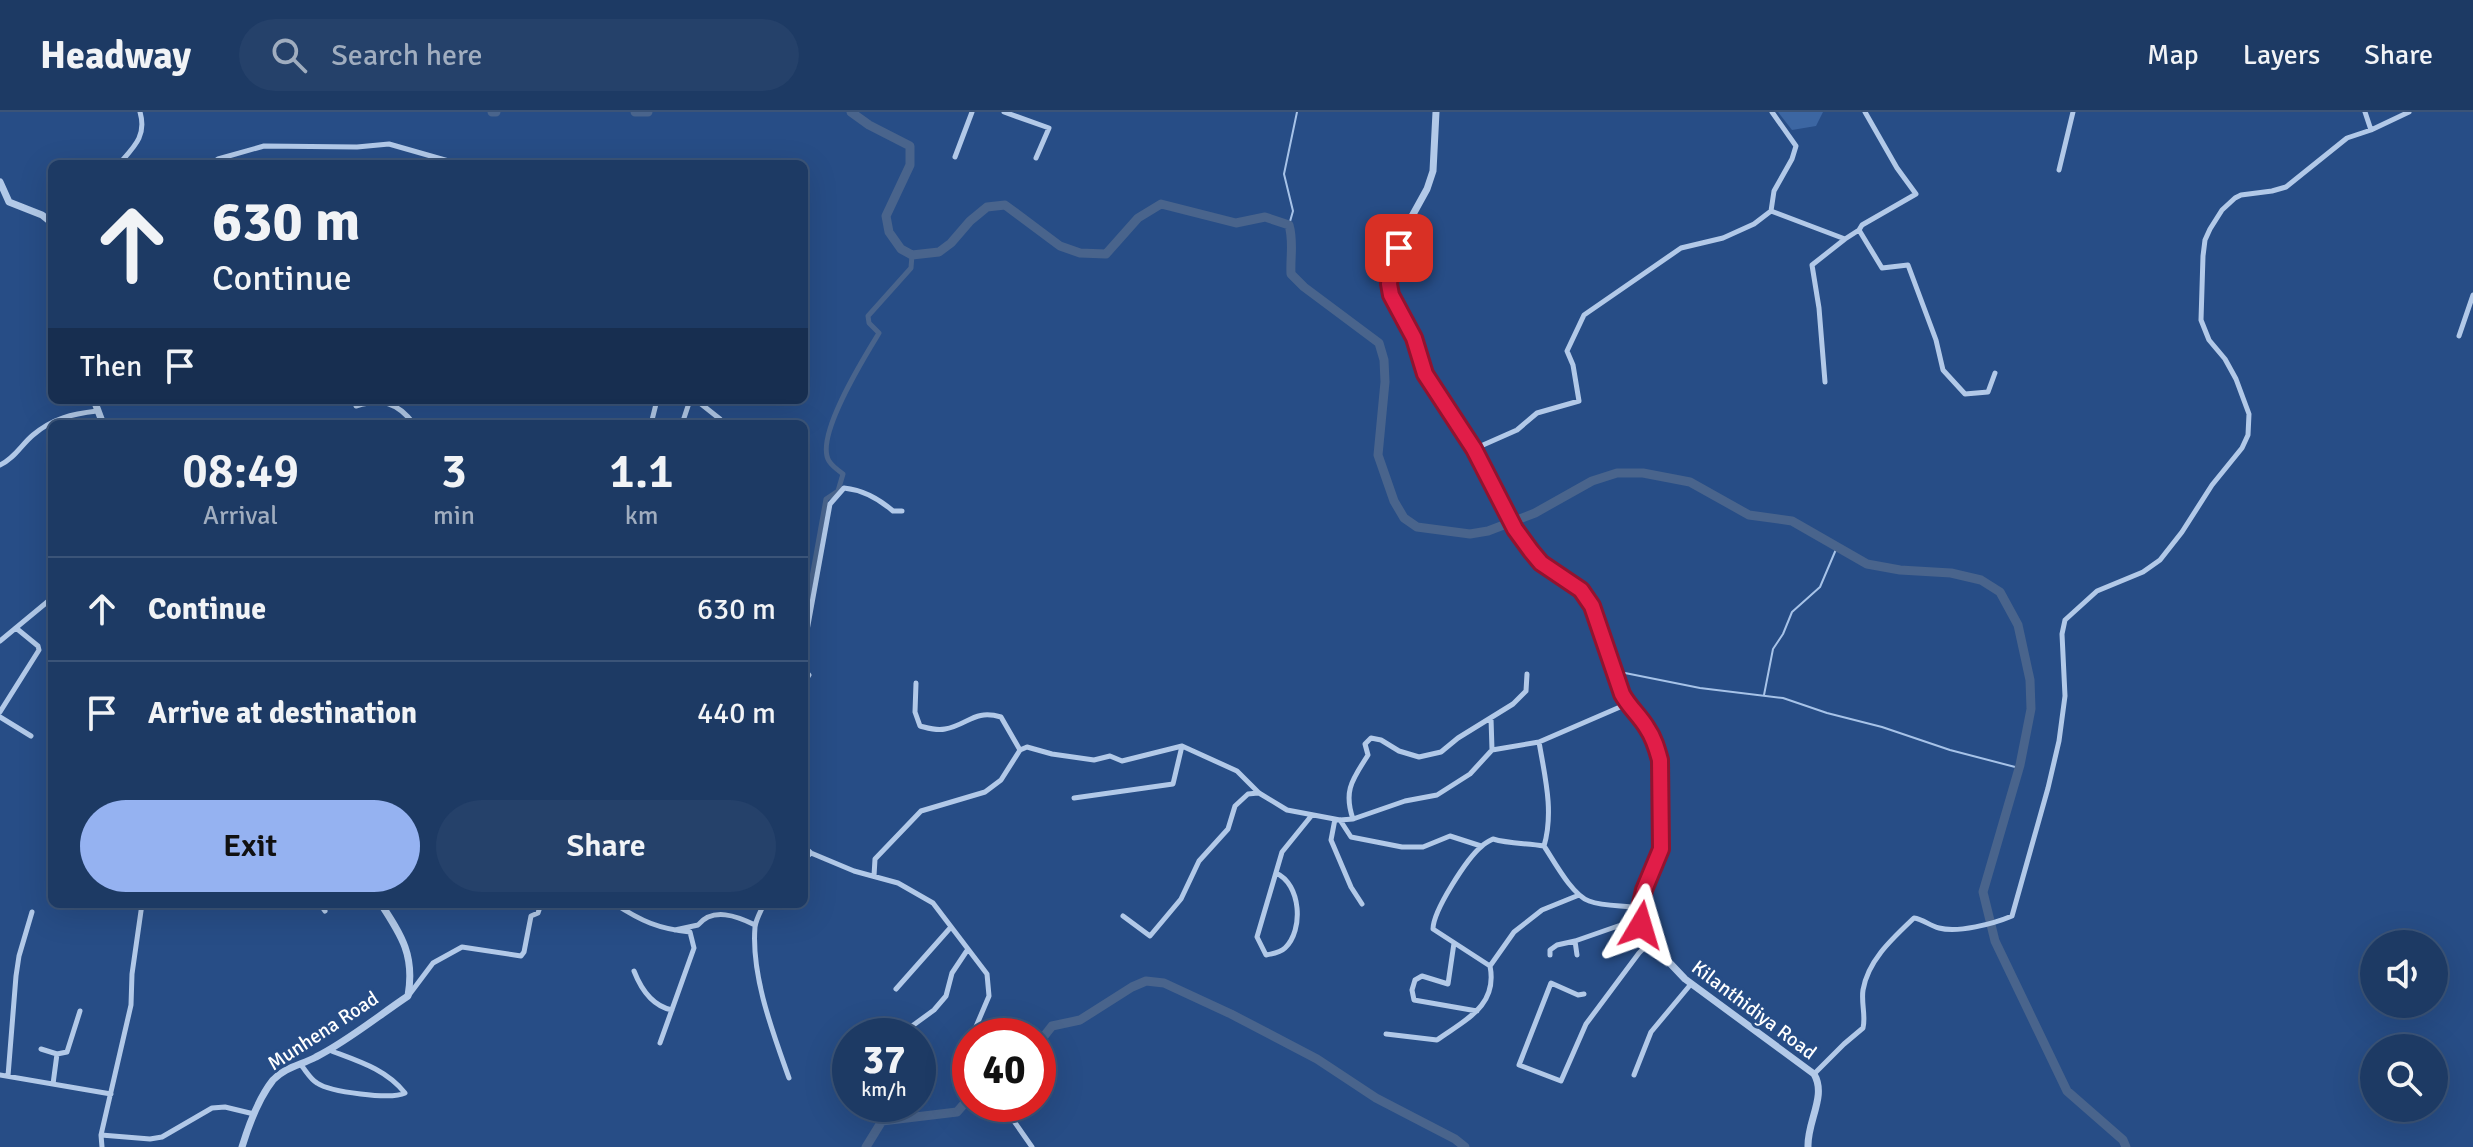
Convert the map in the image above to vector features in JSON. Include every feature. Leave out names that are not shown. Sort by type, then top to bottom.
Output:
[{"type":"street","points":[[123,160],[140,141],[140,112]]},
{"type":"street","points":[[955,157],[972,112]]},
{"type":"street","points":[[1004,112],[1049,128],[1036,158]]},
{"type":"street","name":"Kilanthidiya Road","points":[[1436,112],[1433,171],[1391,270],[1391,295],[1414,338],[1425,374],[1474,449],[1515,529],[1541,563],[1581,590],[1592,606],[1627,704],[1647,727],[1660,760],[1661,849],[1644,890],[1640,908],[1641,925],[1663,958],[1691,984],[1814,1074],[1820,1090],[1808,1131],[1808,1147]]},
{"type":"street","points":[[1474,449],[1517,430],[1537,413],[1579,401],[1573,365],[1567,351],[1584,315],[1681,248],[1723,238],[1754,224],[1771,211],[1774,191],[1796,146],[1772,112]]},
{"type":"street","points":[[1825,382],[1812,265],[1862,225],[1916,194],[1897,168],[1865,112]]},
{"type":"street","points":[[2059,170],[2073,112]]},
{"type":"street","points":[[2365,112],[2371,130]]},
{"type":"street","points":[[1814,1074],[1863,1028],[1863,992],[1874,964],[1914,918],[1943,929],[1984,925],[2012,916],[2059,741],[2065,696],[2062,634],[2065,620],[2097,591],[2135,575],[2160,560],[2242,448],[2248,435],[2249,414],[2236,379],[2209,340],[2201,320],[2203,256],[2210,229],[2222,210],[2235,198],[2286,187],[2347,138],[2409,112]]},
{"type":"street","points":[[217,160],[264,146],[357,147],[389,144],[445,160]]},
{"type":"street","points":[[0,182],[9,202],[48,220]]},
{"type":"street","points":[[1771,211],[1845,239]]},
{"type":"street","points":[[1859,230],[1882,268],[1908,265],[1936,340],[1943,370],[1965,394],[1988,392],[1995,373]]},
{"type":"street","points":[[2459,336],[2473,295]]},
{"type":"street","points":[[95,404],[101,420]]},
{"type":"street","points":[[356,406],[363,404]]},
{"type":"street","points":[[388,404],[398,406],[410,420]]},
{"type":"street","points":[[699,404],[720,420]]},
{"type":"street","points":[[57,420],[67,414],[97,411]]},
{"type":"street","points":[[0,465],[48,426]]},
{"type":"street","points":[[808,625],[830,504],[844,488],[860,490],[885,503],[893,511],[902,511]]},
{"type":"street","points":[[0,641],[48,601]]},
{"type":"street","points":[[16,628],[39,650],[0,714],[31,736]]},
{"type":"street","points":[[1353,819],[1348,792],[1368,755],[1365,744],[1371,738],[1419,757],[1441,752],[1513,704],[1526,691],[1527,674]]},
{"type":"street","points":[[916,683],[915,712],[920,726],[934,730],[948,729],[988,713],[1001,717],[1020,750]]},
{"type":"street","points":[[874,876],[875,859],[921,811],[985,792],[1001,780],[1020,750],[1027,747],[1052,754],[1094,760],[1110,756],[1122,761],[1182,746],[1237,771],[1259,793],[1287,810],[1338,820],[1353,819],[1405,801],[1437,795],[1470,774],[1492,750],[1539,742],[1627,704]]},
{"type":"street","points":[[1491,717],[1492,750]]},
{"type":"street","points":[[1539,742],[1548,790],[1548,831],[1544,846]]},
{"type":"street","points":[[1074,798],[1173,784],[1182,746]]},
{"type":"street","points":[[1123,916],[1150,936],[1181,899],[1199,861],[1228,829],[1235,806],[1248,794],[1259,793]]},
{"type":"street","points":[[1276,873],[1290,884],[1297,909],[1298,928],[1284,950],[1266,955],[1257,937],[1282,852],[1312,815]]},
{"type":"street","points":[[1338,820],[1351,837],[1402,847],[1423,847],[1450,836],[1481,846]]},
{"type":"street","points":[[1338,820],[1331,840],[1351,887],[1362,904]]},
{"type":"street","points":[[1490,966],[1433,929],[1433,921],[1445,896],[1481,846],[1493,839],[1504,843],[1523,842],[1544,846],[1579,895],[1587,901],[1640,908]]},
{"type":"street","points":[[808,850],[854,871],[898,883],[933,903],[987,974],[989,996],[980,1018]]},
{"type":"street","points":[[1386,1034],[1437,1040],[1484,1006],[1492,979],[1490,966],[1514,932],[1542,910],[1579,895]]},
{"type":"street","points":[[102,1147],[101,1135],[131,1005],[141,908]]},
{"type":"street","name":"Munhena Road","points":[[242,1147],[254,1114],[274,1079],[290,1067],[329,1049],[408,996],[410,957],[386,908]]},
{"type":"street","points":[[408,996],[433,963],[462,947],[521,956],[531,916],[538,913],[540,908]]},
{"type":"street","points":[[621,908],[643,922],[690,932],[694,948],[660,1043]]},
{"type":"street","points":[[762,908],[755,925],[758,971],[789,1078]]},
{"type":"street","points":[[8,1076],[16,976],[32,912]]},
{"type":"street","points":[[672,930],[698,925],[703,918],[713,915],[736,915],[755,925]]},
{"type":"street","points":[[1550,955],[1550,950],[1557,945],[1641,918]]},
{"type":"street","points":[[896,989],[951,927]]},
{"type":"street","points":[[1575,941],[1577,955]]},
{"type":"street","points":[[1584,994],[1578,995],[1551,983],[1519,1065],[1561,1081],[1586,1024],[1650,942]]},
{"type":"street","points":[[1454,943],[1448,984],[1422,976],[1415,980],[1412,990],[1414,1000],[1477,1011]]},
{"type":"street","points":[[923,1018],[946,996],[952,973],[968,949]]},
{"type":"street","points":[[634,971],[649,997],[662,1008],[672,1010]]},
{"type":"street","points":[[1634,1075],[1651,1032],[1691,984]]},
{"type":"street","points":[[41,1049],[57,1054],[67,1052],[80,1011]]},
{"type":"street","points":[[300,1064],[317,1083],[328,1087],[388,1098],[405,1093],[394,1079],[377,1069],[329,1049]]},
{"type":"street","points":[[53,1084],[57,1054]]},
{"type":"street","points":[[0,1075],[111,1094]]},
{"type":"street","points":[[101,1135],[162,1137],[212,1108],[225,1107],[254,1114]]},
{"type":"street","points":[[1015,1122],[1032,1147]]},
{"type":"shaded area","points":[[1778,112],[1823,112],[1816,126],[1792,130]]},
{"type":"waterway","points":[[635,112],[648,112]]},
{"type":"waterway","points":[[851,112],[910,146],[910,165],[886,216],[889,232],[901,249],[912,255],[939,252],[987,207],[1005,205],[1060,246],[1080,253],[1106,254],[1138,218],[1161,204],[1236,223],[1265,217],[1289,225],[1291,274],[1379,343],[1385,382],[1378,455],[1394,501],[1404,518],[1417,527],[1470,534],[1488,531],[1535,513],[1592,481],[1617,473],[1643,473],[1690,482],[1749,515],[1792,521],[1867,564],[1900,570],[1951,573],[1981,580],[2000,592],[2018,625],[2030,680],[2031,709],[2020,765],[1983,892],[1995,941],[2067,1091],[2123,1140],[2126,1147]]},
{"type":"waterway","points":[[1289,225],[1293,211],[1284,174],[1297,112]]},
{"type":"waterway","points":[[808,600],[826,499],[838,491],[843,474],[829,461],[826,450],[829,434],[843,397],[879,333],[869,323],[868,316],[911,268],[912,255]]},
{"type":"waterway","points":[[1764,695],[1773,649],[1792,612],[1820,587],[1837,547]]},
{"type":"waterway","points":[[1620,672],[1700,688],[1783,698],[2019,768]]},
{"type":"waterway","points":[[1056,1025],[1080,1020],[1146,981],[1164,983],[1317,1059],[1376,1098],[1465,1147]]},
{"type":"waterway","points":[[866,1147],[882,1121],[952,1113]]},
{"type":"route","points":[[1399,248],[1391,270],[1391,295],[1414,338],[1425,374],[1474,449],[1515,529],[1541,563],[1581,590],[1592,606],[1622,694],[1647,727],[1657,748],[1660,760],[1661,849],[1644,890],[1640,908],[1641,925]]}]
